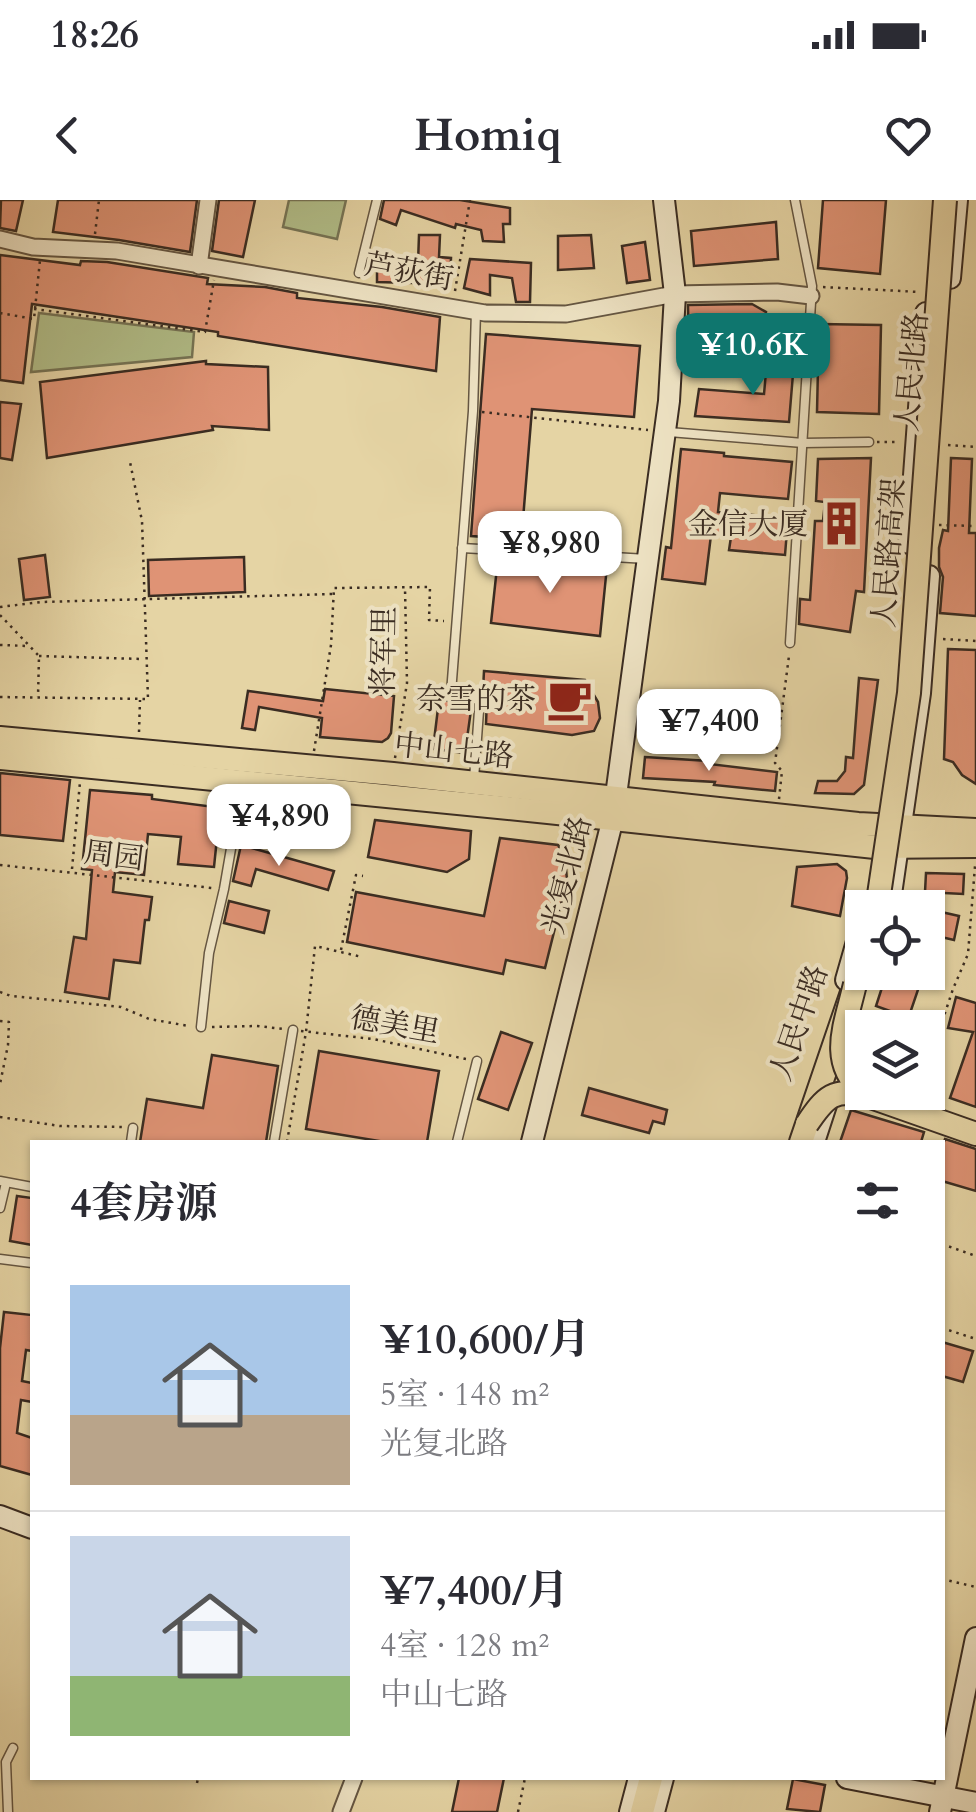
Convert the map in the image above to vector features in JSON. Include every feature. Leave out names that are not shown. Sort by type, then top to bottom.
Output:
[{"type":"main road","name":"光复北路","points":[[532,1140],[614,808],[665,432],[676,294],[664,200]]},
{"type":"main road","name":"人民北路","points":[[888,836],[920,693],[925,639],[932,525],[926,444],[928,292],[935,200]]},
{"type":"main road","name":"人民路高架","points":[[880,890],[909,693],[946,200]]},
{"type":"main road","name":"人民北路","points":[[888,836],[901,665],[957,200]]},
{"type":"main road","name":"中山七路","points":[[0,738],[473,783],[614,808]]},
{"type":"main road","name":"中山七路","points":[[0,758],[243,782],[614,808],[888,836]]},
{"type":"main road","points":[[888,836],[976,830]]},
{"type":"main road","points":[[888,836],[976,846]]},
{"type":"main road","points":[[872,890],[888,836]]},
{"type":"main road","points":[[888,836],[889,890]]},
{"type":"main road","name":"人民中路","points":[[792,1140],[845,984]]},
{"type":"main road","points":[[807,1136],[857,990]]},
{"type":"main road","points":[[845,1035],[841,1049],[845,1068]]},
{"type":"main road","points":[[807,1136],[819,1106],[834,1094],[845,1092]]},
{"type":"main road","points":[[911,1110],[976,1134]]},
{"type":"main road","points":[[0,1516],[30,1527]]},
{"type":"main road","points":[[941,1804],[976,1638]]},
{"type":"main road","points":[[630,1812],[638,1780]]},
{"type":"main road","points":[[642,1812],[650,1780]]},
{"type":"main road","points":[[654,1812],[662,1780]]},
{"type":"main road","points":[[854,1780],[941,1804],[976,1803]]},
{"type":"street","points":[[199,266],[208,200]]},
{"type":"street","name":"芦荻街","points":[[0,240],[42,248],[117,252],[476,311],[566,314],[676,294],[812,291]]},
{"type":"street","points":[[341,1812],[353,1780]]},
{"type":"lane","points":[[359,273],[377,200]]},
{"type":"lane","points":[[790,644],[812,291],[795,200]]},
{"type":"lane","points":[[473,783],[480,696],[451,694],[473,411],[476,311]]},
{"type":"lane","points":[[665,432],[803,443],[869,442]]},
{"type":"lane","points":[[462,548],[648,560]]},
{"type":"lane","points":[[201,1027],[209,953],[243,782]]},
{"type":"lane","points":[[274,1140],[293,1030]]},
{"type":"lane","points":[[457,1140],[477,1061]]},
{"type":"lane","points":[[132,1140],[133,1128]]},
{"type":"lane","points":[[0,1208],[3,1182],[30,1187]]},
{"type":"lane","points":[[0,1259],[30,1264]]},
{"type":"lane","points":[[8,1812],[6,1762],[13,1748]]},
{"type":"path","points":[[92,250],[99,200]]},
{"type":"path","points":[[452,307],[470,200]]},
{"type":"path","points":[[0,313],[34,319],[42,248]]},
{"type":"path","points":[[34,309],[205,332],[216,268]]},
{"type":"path","points":[[812,291],[928,292]]},
{"type":"path","points":[[473,411],[665,432]]},
{"type":"path","points":[[869,442],[976,447]]},
{"type":"path","points":[[0,697],[148,700],[142,520],[130,462]]},
{"type":"path","points":[[932,525],[976,526]]},
{"type":"path","points":[[312,767],[330,646],[334,588],[430,588],[429,620],[456,622]]},
{"type":"path","name":"将军里","points":[[393,774],[407,683],[405,588]]},
{"type":"path","points":[[0,608],[42,602],[334,594]]},
{"type":"path","points":[[0,615],[39,656],[38,697]]},
{"type":"path","points":[[925,639],[976,641]]},
{"type":"path","points":[[779,806],[782,770],[775,763],[790,644]]},
{"type":"path","points":[[0,645],[30,646]]},
{"type":"path","points":[[39,656],[146,659]]},
{"type":"path","points":[[139,752],[140,699]]},
{"type":"path","points":[[72,871],[82,766]]},
{"type":"path","points":[[945,1013],[968,954],[976,858]]},
{"type":"path","name":"周园","points":[[0,865],[224,889]]},
{"type":"path","points":[[340,952],[356,875],[363,876]]},
{"type":"path","points":[[287,1140],[306,1032],[315,946],[362,956]]},
{"type":"path","name":"德美里","points":[[0,992],[122,1007],[182,1026],[257,1026],[373,1039],[477,1061]]},
{"type":"path","points":[[0,1021],[9,1022],[0,1084]]},
{"type":"path","points":[[0,1117],[60,1126],[133,1128]]},
{"type":"path","points":[[945,1245],[976,1256]]},
{"type":"path","points":[[945,1329],[976,1338]]},
{"type":"path","points":[[945,1580],[976,1588]]},
{"type":"path","points":[[518,1812],[525,1780]]},
{"type":"green space","points":[[289,200],[346,200],[337,239],[283,227]]},
{"type":"green space","points":[[39,313],[194,332],[192,357],[31,372]]},
{"type":"building","points":[[1,200],[23,200],[16,231],[0,228]]},
{"type":"building","points":[[58,200],[197,200],[190,252],[53,232]]},
{"type":"building","points":[[219,200],[255,200],[243,257],[212,251]]},
{"type":"building","points":[[384,200],[460,200],[510,208],[510,224],[503,224],[504,242],[483,241],[481,230],[456,224],[455,228],[401,210],[396,225],[380,219]]},
{"type":"building","points":[[823,200],[886,200],[880,274],[818,268]]},
{"type":"building","points":[[776,222],[778,259],[694,266],[691,231]]},
{"type":"building","points":[[419,235],[440,235],[439,257],[451,258],[450,284],[377,282],[377,262],[418,263]]},
{"type":"building","points":[[591,235],[594,268],[558,270],[558,236]]},
{"type":"building","points":[[645,242],[650,280],[627,283],[622,246]]},
{"type":"building","points":[[0,255],[80,265],[81,261],[107,262],[208,278],[207,284],[265,287],[297,293],[297,298],[440,317],[436,371],[32,304],[23,383],[0,380]]},
{"type":"building","points":[[470,259],[531,263],[530,302],[516,302],[512,278],[490,275],[490,295],[464,288]]},
{"type":"building","points":[[752,304],[766,312],[758,367],[689,366],[688,305]]},
{"type":"building","points":[[819,324],[881,325],[879,414],[817,412]]},
{"type":"building","points":[[486,334],[640,346],[634,417],[532,409],[521,544],[471,536]]},
{"type":"building","points":[[206,361],[268,367],[269,430],[212,426],[213,430],[47,458],[40,382]]},
{"type":"building","points":[[767,361],[794,362],[789,422],[695,416],[699,389],[764,394]]},
{"type":"building","points":[[0,402],[21,404],[12,460],[0,458]]},
{"type":"building","points":[[681,449],[792,462],[788,499],[720,493],[718,512],[788,518],[785,555],[729,550],[731,537],[711,535],[705,584],[662,579],[666,547],[671,548]]},
{"type":"building","name":"金信大厦","points":[[871,458],[864,592],[856,591],[850,632],[799,624],[800,599],[810,600],[815,521],[823,521],[825,502],[816,501],[818,459]]},
{"type":"building","points":[[951,458],[972,459],[969,533],[976,533],[976,616],[940,613],[943,577],[939,548],[943,530],[948,531]]},
{"type":"building","points":[[45,555],[50,597],[24,600],[19,559]]},
{"type":"building","points":[[244,557],[245,592],[149,596],[148,560]]},
{"type":"building","points":[[498,558],[607,566],[600,636],[491,623]]},
{"type":"building","points":[[948,649],[976,650],[976,784],[962,775],[953,762],[944,759]]},
{"type":"building","points":[[484,671],[585,680],[598,702],[600,718],[594,731],[572,735],[486,724]]},
{"type":"building","points":[[859,678],[878,680],[864,785],[854,794],[815,793],[818,781],[837,781],[845,771],[846,757],[853,758]]},
{"type":"building","points":[[325,689],[394,696],[388,738],[382,742],[320,737],[322,718],[259,707],[255,730],[242,728],[248,691],[323,701]]},
{"type":"building","points":[[439,700],[472,703],[465,753],[433,749]]},
{"type":"building","points":[[645,757],[709,761],[777,772],[775,791],[714,785],[715,782],[643,778]]},
{"type":"building","points":[[0,773],[70,780],[63,841],[0,835]]},
{"type":"building","points":[[90,790],[152,795],[152,799],[230,809],[227,828],[214,826],[214,867],[178,864],[181,837],[148,834],[144,875],[115,872],[113,892],[152,897],[140,963],[114,960],[109,999],[65,992],[74,937],[86,939],[92,870],[82,869]]},
{"type":"building","points":[[246,808],[300,816],[296,838],[242,830]]},
{"type":"building","points":[[375,820],[471,831],[469,859],[447,872],[368,857]]},
{"type":"building","points":[[500,838],[558,845],[565,857],[567,880],[545,968],[506,960],[503,974],[347,942],[356,892],[484,916]]},
{"type":"building","points":[[241,845],[334,871],[328,890],[256,869],[251,886],[233,881]]},
{"type":"building","points":[[837,864],[846,871],[847,878],[840,916],[792,906],[797,867]]},
{"type":"building","points":[[926,873],[964,874],[963,894],[925,890]]},
{"type":"building","points":[[229,901],[269,911],[264,933],[224,923]]},
{"type":"building","points":[[945,913],[959,916],[954,940],[945,938]]},
{"type":"building","points":[[881,990],[918,990],[911,1010],[876,1006]]},
{"type":"building","points":[[956,997],[976,1003],[976,1107],[950,1098],[973,1032],[948,1028]]},
{"type":"building","points":[[501,1032],[532,1043],[508,1110],[478,1099]]},
{"type":"building","points":[[319,1051],[439,1071],[427,1140],[373,1140],[306,1129]]},
{"type":"building","points":[[212,1055],[278,1066],[266,1140],[140,1140],[147,1099],[203,1108]]},
{"type":"building","points":[[589,1088],[667,1110],[664,1124],[653,1121],[649,1133],[582,1115]]},
{"type":"building","points":[[851,1110],[924,1132],[922,1140],[841,1140]]},
{"type":"building","points":[[945,1140],[976,1149],[976,1191],[945,1182]]},
{"type":"building","points":[[17,1196],[30,1198],[30,1245],[10,1241]]},
{"type":"building","points":[[4,1312],[30,1315],[30,1351],[26,1350],[22,1381],[30,1383],[30,1402],[21,1400],[17,1433],[30,1437],[30,1474],[0,1466],[0,1348]]},
{"type":"building","points":[[945,1343],[973,1351],[963,1382],[945,1377]]},
{"type":"building","points":[[459,1780],[504,1780],[497,1812],[452,1812]]},
{"type":"building","points":[[793,1780],[825,1785],[820,1812],[787,1809]]},
{"type":"place","name":"金信大厦","points":[[841,524]]},
{"type":"place","name":"奈雪的茶","points":[[569,699]]}]
